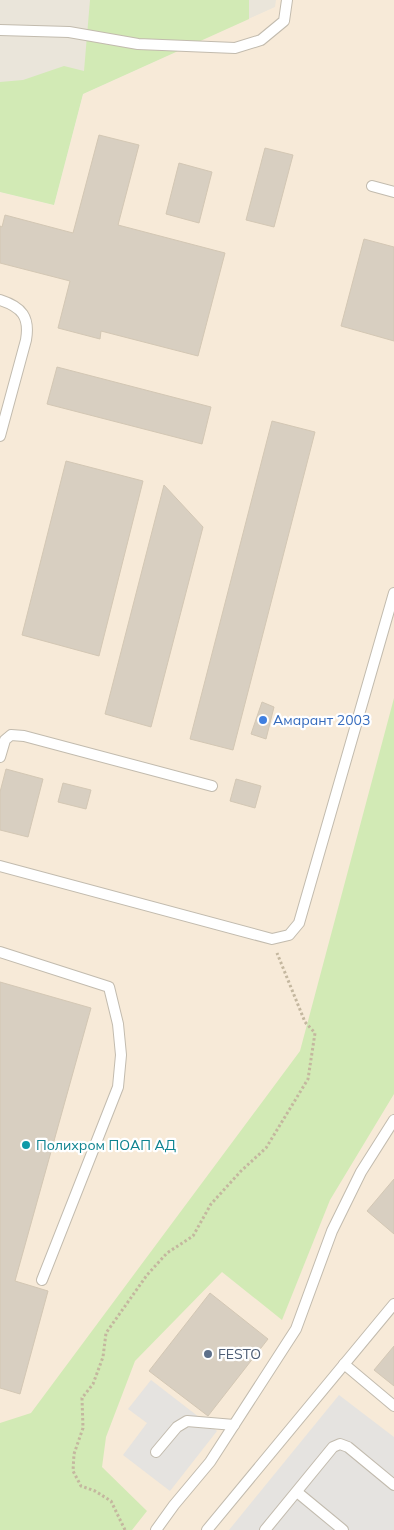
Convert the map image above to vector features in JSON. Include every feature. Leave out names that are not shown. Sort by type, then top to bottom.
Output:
[{"type":"lane","points":[[0,30],[69,32],[138,44],[235,48],[262,40],[284,21],[287,0]]},
{"type":"lane","points":[[372,186],[394,192]]},
{"type":"lane","points":[[0,300],[13,304],[23,314],[28,327],[0,436]]},
{"type":"lane","points":[[0,866],[272,939],[289,935],[299,923],[394,592]]},
{"type":"lane","points":[[0,757],[5,740],[11,735],[24,736],[212,786]]},
{"type":"lane","points":[[0,952],[109,986],[118,1024],[121,1055],[118,1087],[42,1280]]},
{"type":"lane","points":[[156,1530],[210,1462],[296,1329],[332,1231],[361,1172],[394,1120]]},
{"type":"lane","points":[[207,1530],[394,1304]]},
{"type":"lane","points":[[344,1364],[394,1406]]},
{"type":"lane","points":[[156,1452],[177,1427],[187,1422],[234,1425]]},
{"type":"lane","points":[[265,1530],[333,1447],[340,1444],[348,1447],[394,1485]]},
{"type":"lane","points":[[297,1492],[343,1530]]},
{"type":"path","points":[[125,1530],[111,1501],[95,1491],[81,1486],[73,1471],[74,1454],[83,1428],[82,1398],[93,1384],[103,1357],[106,1333],[128,1301],[167,1252],[193,1236],[212,1204],[241,1171],[266,1148],[308,1079],[315,1033],[305,1022],[272,939]]},
{"type":"shaded area","points":[[0,0],[276,0],[276,7],[83,94],[54,205],[0,192]]},
{"type":"shaded area","points":[[276,0],[394,0],[394,1530],[0,1530],[0,192],[54,205],[83,94],[275,7]]},
{"type":"shaded area","points":[[151,1380],[217,1431],[170,1491],[123,1455],[147,1423],[128,1409]]},
{"type":"shaded area","points":[[339,1395],[394,1437],[394,1530],[229,1530]]},
{"type":"green space","points":[[90,0],[249,0],[249,19],[83,94],[54,205],[0,192],[0,82],[23,80],[64,66],[84,71]]},
{"type":"green space","points":[[394,698],[394,1094],[330,1200],[282,1320],[222,1272],[135,1361],[106,1437],[102,1467],[147,1511],[132,1530],[0,1530],[0,1423],[31,1413],[300,1051]]},
{"type":"building","points":[[99,135],[139,145],[118,225],[225,253],[198,356],[101,331],[100,339],[58,328],[70,281],[0,263],[0,226],[2,227],[5,215],[73,233]]},
{"type":"building","points":[[265,148],[293,155],[274,227],[246,220]]},
{"type":"building","points":[[179,163],[212,172],[199,223],[166,214]]},
{"type":"building","points":[[364,239],[394,247],[394,341],[341,326]]},
{"type":"building","points":[[57,367],[211,407],[202,444],[47,404]]},
{"type":"building","points":[[272,421],[315,432],[233,750],[190,739]]},
{"type":"building","points":[[66,461],[143,481],[99,656],[22,635]]},
{"type":"building","points":[[164,485],[203,527],[151,727],[105,714]]},
{"type":"building","name":"Амарант 2003","points":[[262,702],[274,707],[266,739],[251,734]]},
{"type":"building","points":[[6,769],[43,779],[28,837],[0,830],[0,792]]},
{"type":"building","points":[[236,779],[261,786],[255,808],[230,801]]},
{"type":"building","points":[[63,783],[91,790],[86,809],[58,802]]},
{"type":"building","name":"Полихром ПОАП АД","points":[[0,982],[91,1008],[15,1281],[48,1291],[20,1394],[0,1388]]},
{"type":"building","points":[[394,1179],[394,1234],[367,1211]]},
{"type":"building","points":[[210,1293],[268,1339],[208,1416],[149,1371]]},
{"type":"building","points":[[394,1346],[394,1386],[374,1370]]},
{"type":"place","name":"Амарант 2003","points":[[263,720]]},
{"type":"place","name":"Полихром ПОАП АД","points":[[26,1145]]},
{"type":"place","name":"FESTO","points":[[208,1354]]}]
